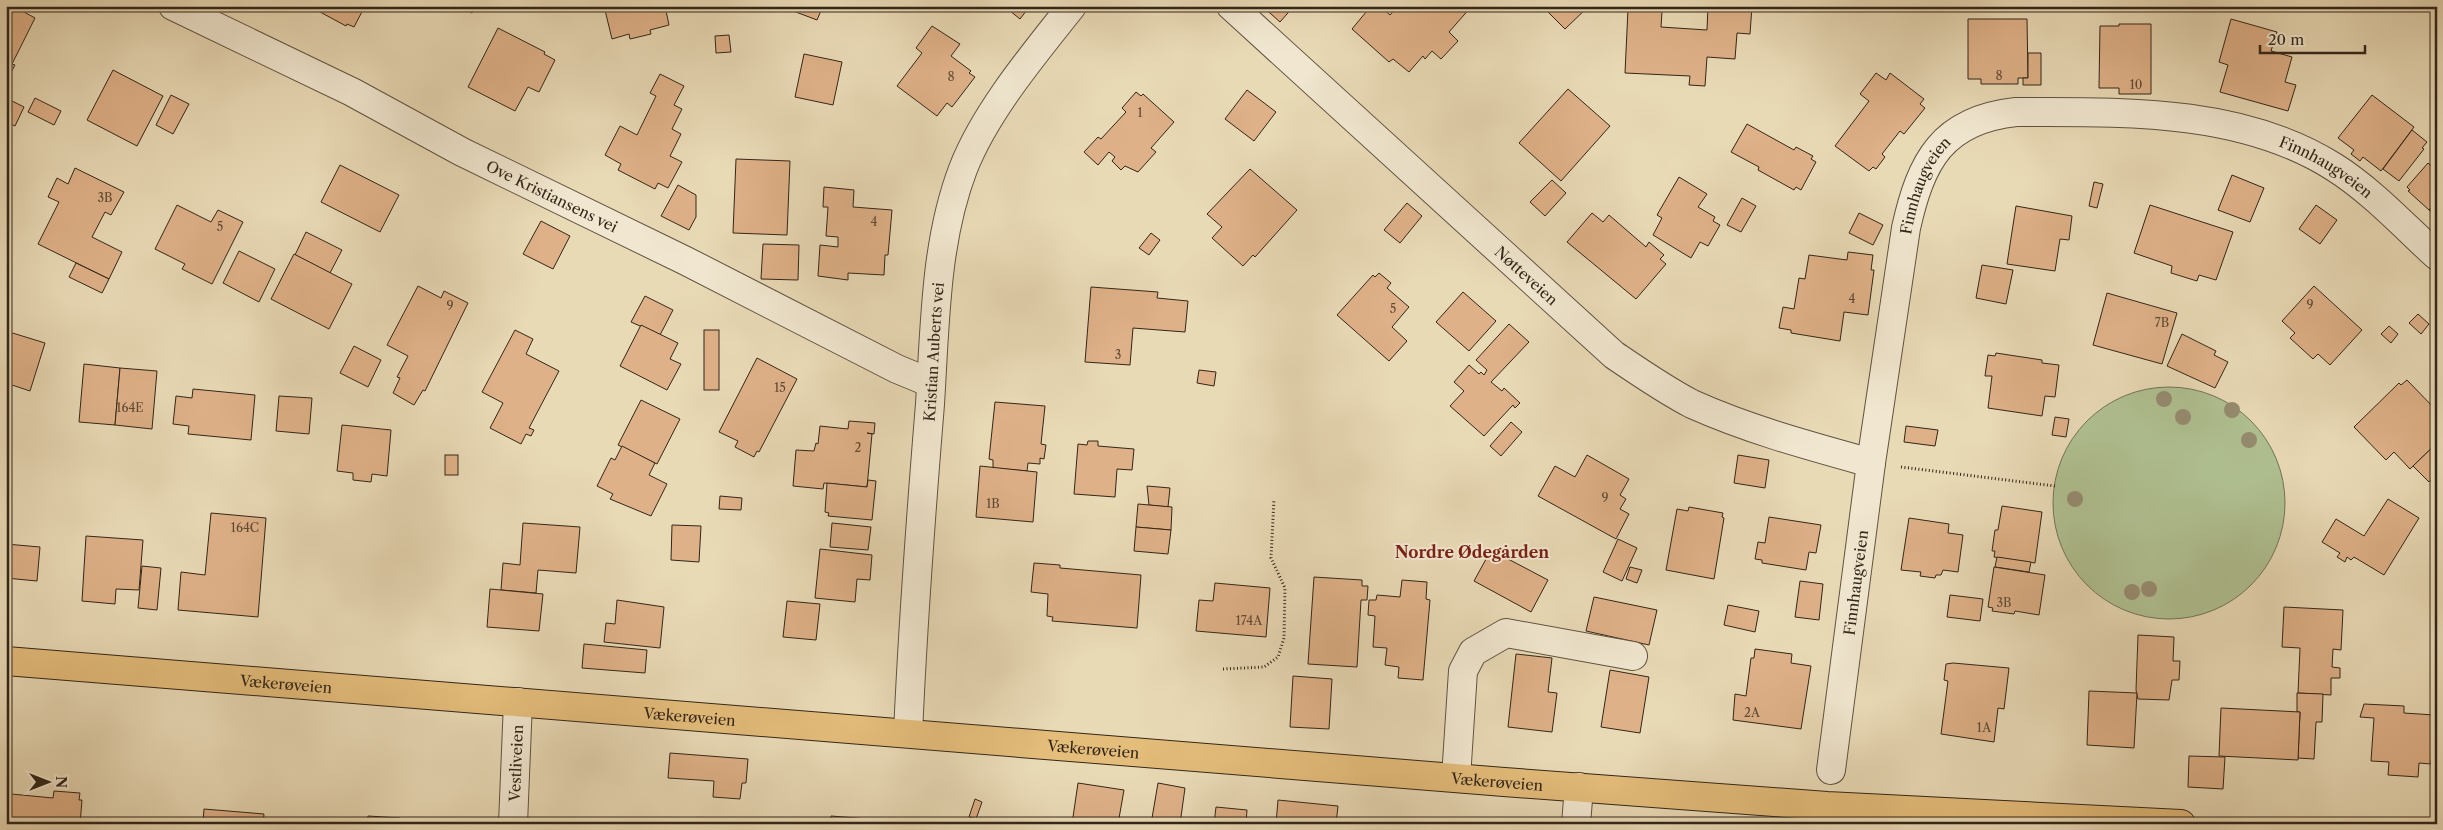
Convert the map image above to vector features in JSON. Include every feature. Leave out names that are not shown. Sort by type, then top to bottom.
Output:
[{"type":"main road","name":"Vækerøveien","points":[[6,661],[1456,778],[1827,806],[2181,824]]},
{"type":"street","name":"Ove Kristiansens vei","points":[[173,6],[352,92],[462,152],[686,261],[897,369],[931,383]]},
{"type":"street","name":"Kristian Auberts vei","points":[[908,734],[939,279],[948,221],[963,170],[977,138],[1072,6]]},
{"type":"street","name":"Nøtteveien","points":[[1231,6],[1614,355],[1650,380],[1690,403],[1736,423],[1871,463]]},
{"type":"street","name":"Finnhaugveien","points":[[1831,770],[1871,463],[1904,238],[1912,200],[1922,174],[1938,148],[1956,132],[1973,121],[2002,114],[2050,112],[2188,117],[2244,128],[2297,146],[2334,167],[2367,192],[2437,256]]},
{"type":"street","points":[[1456,778],[1463,671],[1473,652],[1506,633],[1633,656]]},
{"type":"street","name":"Vestliveien","points":[[513,824],[518,702]]},
{"type":"street","points":[[1576,824],[1579,787]]},
{"type":"path","points":[[1871,463],[2055,486]]},
{"type":"path","points":[[1223,669],[1264,667],[1278,657],[1284,638],[1286,588],[1271,558],[1274,499]]},
{"type":"green space","points":[[2158,387],[2180,387],[2203,392],[2234,406],[2259,429],[2266,438],[2280,469],[2285,492],[2283,526],[2271,558],[2259,577],[2243,593],[2234,600],[2203,614],[2180,619],[2158,619],[2135,614],[2104,600],[2079,577],[2072,568],[2058,537],[2053,514],[2053,492],[2058,469],[2072,438],[2095,413],[2104,406],[2135,392]]},
{"type":"building","points":[[6,6],[13,6],[35,18],[12,64],[15,65],[6,82]]},
{"type":"building","points":[[309,6],[365,6],[354,27],[347,24],[346,26]]},
{"type":"building","points":[[460,6],[476,6],[472,13]]},
{"type":"building","points":[[604,6],[665,6],[669,25],[650,30],[651,34],[630,39],[629,34],[612,39]]},
{"type":"building","points":[[780,6],[823,6],[817,20]]},
{"type":"building","points":[[1004,6],[1030,6],[1020,19]]},
{"type":"building","points":[[1262,6],[1294,6],[1280,22]]},
{"type":"building","points":[[1371,6],[1380,6],[1390,15],[1398,6],[1471,7],[1449,32],[1458,41],[1441,59],[1432,51],[1425,59],[1423,56],[1409,72],[1393,59],[1389,62],[1352,29]]},
{"type":"building","points":[[1548,6],[1589,6],[1565,29],[1545,9]]},
{"type":"building","points":[[1708,6],[1752,6],[1750,34],[1737,33],[1735,59],[1707,57],[1705,86],[1689,85],[1690,76],[1625,73],[1628,9],[1662,11],[1661,27],[1707,30]]},
{"type":"building","points":[[1968,19],[2027,19],[2028,78],[2018,78],[2018,84],[1981,84],[1981,79],[1968,79]]},
{"type":"building","points":[[2231,19],[2277,32],[2271,51],[2292,57],[2285,82],[2296,85],[2288,111],[2220,92],[2228,65],[2219,62]]},
{"type":"building","points":[[2119,24],[2151,24],[2151,94],[2119,94],[2119,88],[2099,88],[2100,26],[2119,26]]},
{"type":"building","points":[[932,26],[960,44],[951,56],[971,71],[969,73],[975,77],[952,107],[947,103],[937,116],[897,86],[922,53],[916,48]]},
{"type":"building","points":[[498,28],[545,52],[544,54],[555,60],[539,92],[528,87],[515,111],[468,87]]},
{"type":"building","points":[[729,35],[731,52],[716,53],[715,36]]},
{"type":"building","points":[[2028,53],[2041,53],[2041,85],[2023,85],[2023,78],[2028,78]]},
{"type":"building","points":[[804,54],[842,62],[833,105],[795,97]]},
{"type":"building","points":[[113,70],[163,96],[137,146],[87,120]]},
{"type":"building","points":[[1876,73],[1886,80],[1890,73],[1924,99],[1920,104],[1925,108],[1904,134],[1900,131],[1882,154],[1885,157],[1876,169],[1873,167],[1869,171],[1835,146],[1869,101],[1860,94]]},
{"type":"building","points":[[660,74],[684,86],[674,105],[682,109],[672,129],[681,134],[670,156],[682,162],[668,188],[658,183],[655,189],[618,170],[621,164],[605,155],[620,126],[637,135],[656,96],[650,93]]},
{"type":"building","points":[[1568,89],[1610,126],[1561,181],[1519,143]]},
{"type":"building","points":[[1247,90],[1276,112],[1254,141],[1225,119]]},
{"type":"building","points":[[1136,92],[1141,96],[1143,94],[1174,122],[1151,148],[1156,152],[1138,172],[1125,166],[1121,170],[1112,161],[1115,157],[1109,152],[1098,165],[1084,152],[1098,137],[1101,139],[1126,112],[1122,108]]},
{"type":"building","points":[[171,95],[189,104],[173,134],[156,125]]},
{"type":"building","points":[[2372,95],[2414,127],[2381,171],[2363,157],[2360,161],[2351,154],[2354,150],[2338,138]]},
{"type":"building","points":[[6,98],[24,107],[15,126],[6,122]]},
{"type":"building","points":[[35,98],[61,111],[54,125],[28,112]]},
{"type":"building","points":[[1747,124],[1794,150],[1796,147],[1813,156],[1811,159],[1816,162],[1801,190],[1796,187],[1794,190],[1758,170],[1759,167],[1731,152]]},
{"type":"building","points":[[2412,130],[2427,142],[2422,148],[2424,149],[2399,181],[2383,169]]},
{"type":"building","points":[[736,159],[790,161],[787,235],[733,233]]},
{"type":"building","points":[[2428,163],[2437,171],[2437,202],[2429,210],[2408,191],[2410,190],[2407,187]]},
{"type":"building","points":[[340,165],[399,195],[380,232],[321,202]]},
{"type":"building","points":[[75,168],[124,192],[111,215],[105,212],[92,237],[122,252],[109,279],[38,244],[59,202],[48,197],[57,178],[68,184]]},
{"type":"building","points":[[1250,169],[1297,210],[1255,257],[1253,255],[1243,266],[1212,238],[1222,227],[1207,214]]},
{"type":"building","points":[[2232,175],[2264,188],[2250,222],[2218,210]]},
{"type":"building","points":[[1679,177],[1707,194],[1698,207],[1715,217],[1713,221],[1720,225],[1708,246],[1700,242],[1691,258],[1653,235],[1662,218],[1657,215]]},
{"type":"building","points":[[1552,180],[1566,193],[1545,216],[1530,202]]},
{"type":"building","points":[[2094,182],[2103,184],[2097,208],[2089,206]]},
{"type":"building","points":[[678,185],[696,195],[696,217],[689,230],[661,216]]},
{"type":"building","points":[[824,187],[854,190],[853,207],[892,210],[888,255],[885,255],[884,275],[848,273],[848,280],[818,276],[820,245],[838,247],[838,237],[826,236],[828,207],[823,207]]},
{"type":"building","points":[[1742,198],[1756,206],[1741,232],[1727,225]]},
{"type":"building","points":[[2437,202],[2437,216],[2429,210]]},
{"type":"building","points":[[1407,203],[1422,216],[1400,243],[1384,230]]},
{"type":"building","points":[[177,205],[211,222],[218,210],[243,222],[212,284],[182,269],[185,264],[155,249]]},
{"type":"building","points":[[2150,205],[2233,232],[2216,280],[2199,275],[2197,281],[2171,273],[2172,266],[2134,253]]},
{"type":"building","points":[[2316,205],[2337,220],[2320,244],[2299,229]]},
{"type":"building","points":[[2016,206],[2072,216],[2069,240],[2060,239],[2055,271],[2007,264]]},
{"type":"building","points":[[1592,213],[1603,222],[1609,215],[1646,247],[1649,242],[1664,255],[1660,259],[1666,264],[1636,299],[1567,242]]},
{"type":"building","points":[[1859,213],[1883,225],[1873,245],[1849,233]]},
{"type":"building","points":[[541,221],[570,236],[553,269],[523,254]]},
{"type":"building","points":[[306,232],[342,250],[330,273],[295,255]]},
{"type":"building","points":[[1151,233],[1160,240],[1149,255],[1139,248]]},
{"type":"building","points":[[763,244],[799,245],[798,280],[761,279]]},
{"type":"building","points":[[239,251],[275,269],[259,302],[223,283]]},
{"type":"building","points":[[1848,252],[1873,255],[1871,270],[1874,270],[1868,315],[1844,312],[1840,341],[1791,333],[1791,330],[1779,328],[1783,307],[1794,309],[1799,278],[1805,279],[1809,255],[1847,260]]},
{"type":"building","points":[[294,254],[352,284],[329,329],[271,299]]},
{"type":"building","points":[[76,263],[109,279],[102,293],[69,277]]},
{"type":"building","points":[[1982,265],[2013,270],[2006,304],[1976,298]]},
{"type":"building","points":[[1379,273],[1391,283],[1387,288],[1409,307],[1392,327],[1407,341],[1389,361],[1337,315],[1373,275],[1375,277]]},
{"type":"building","points":[[418,286],[441,298],[444,291],[468,303],[425,391],[423,390],[414,405],[393,393],[400,378],[397,377],[408,356],[387,345]]},
{"type":"building","points":[[2314,286],[2362,330],[2330,365],[2318,354],[2313,359],[2290,338],[2295,333],[2282,321]]},
{"type":"building","points":[[1091,287],[1158,292],[1157,298],[1188,301],[1185,332],[1133,328],[1130,365],[1085,362]]},
{"type":"building","points":[[1463,292],[1496,321],[1469,351],[1436,322]]},
{"type":"building","points":[[2107,293],[2177,313],[2162,364],[2093,345]]},
{"type":"building","points":[[645,296],[673,310],[660,335],[631,322]]},
{"type":"building","points":[[2418,314],[2429,324],[2421,334],[2409,323]]},
{"type":"building","points":[[1509,324],[1529,342],[1491,382],[1502,391],[1504,388],[1520,403],[1515,408],[1513,405],[1484,436],[1450,406],[1464,391],[1454,382],[1469,365],[1479,374],[1481,372],[1484,375],[1487,370],[1476,360]]},
{"type":"building","points":[[641,325],[678,343],[670,359],[681,364],[667,390],[620,366]]},
{"type":"building","points":[[2389,326],[2398,334],[2391,343],[2381,334]]},
{"type":"building","points":[[515,330],[533,339],[526,354],[559,371],[529,428],[534,430],[531,436],[526,434],[521,444],[490,428],[503,403],[482,392]]},
{"type":"building","points":[[704,330],[719,330],[719,390],[704,390]]},
{"type":"building","points":[[6,331],[45,343],[30,391],[6,383]]},
{"type":"building","points":[[2182,334],[2216,351],[2214,355],[2228,362],[2215,388],[2167,366]]},
{"type":"building","points":[[354,346],[381,360],[368,387],[340,373]]},
{"type":"building","points":[[1996,353],[2042,360],[2042,363],[2059,365],[2055,397],[2045,396],[2042,416],[1988,408],[1992,376],[1985,376],[1988,355],[1995,356]]},
{"type":"building","points":[[757,358],[797,379],[759,452],[757,451],[754,457],[735,447],[738,441],[719,432]]},
{"type":"building","points":[[84,364],[120,368],[115,425],[79,422]]},
{"type":"building","points":[[120,368],[157,371],[152,429],[115,425]]},
{"type":"building","points":[[1199,370],[1216,372],[1214,386],[1197,383]]},
{"type":"building","points":[[2407,380],[2437,411],[2432,417],[2437,422],[2437,443],[2410,469],[2394,452],[2386,460],[2354,427],[2399,383],[2401,385]]},
{"type":"building","points":[[193,389],[255,395],[251,440],[188,434],[189,426],[173,424],[176,396],[192,398]]},
{"type":"building","points":[[279,396],[312,398],[309,434],[276,431]]},
{"type":"building","points":[[641,400],[680,419],[657,464],[618,445]]},
{"type":"building","points":[[995,402],[1045,406],[1041,444],[1046,445],[1044,459],[1040,458],[1040,464],[1028,463],[1027,471],[993,468],[993,460],[989,459]]},
{"type":"building","points":[[2055,417],[2069,419],[2066,437],[2052,435]]},
{"type":"building","points":[[849,421],[875,423],[874,434],[867,433],[872,434],[867,487],[824,483],[823,489],[793,486],[796,450],[814,451],[816,443],[818,444],[820,426],[848,429]]},
{"type":"building","points":[[1511,422],[1522,432],[1501,456],[1490,446]]},
{"type":"building","points":[[342,425],[391,430],[387,476],[372,474],[371,482],[353,480],[353,473],[337,471]]},
{"type":"building","points":[[1906,426],[1938,430],[1935,446],[1904,442]]},
{"type":"building","points":[[1088,441],[1098,441],[1098,446],[1134,449],[1132,470],[1117,469],[1115,497],[1074,494],[1078,444],[1087,445]]},
{"type":"building","points":[[2437,443],[2437,474],[2429,482],[2413,466]]},
{"type":"building","points":[[622,446],[655,463],[649,475],[667,484],[651,516],[610,499],[613,494],[597,486],[611,458],[615,460]]},
{"type":"building","points":[[445,455],[458,455],[458,475],[445,475]]},
{"type":"building","points":[[1587,455],[1629,479],[1620,495],[1626,499],[1620,509],[1629,514],[1616,539],[1538,496],[1555,466],[1575,477]]},
{"type":"building","points":[[1738,455],[1769,460],[1765,488],[1734,483]]},
{"type":"building","points":[[980,466],[1037,472],[1033,522],[976,517]]},
{"type":"building","points":[[868,480],[876,481],[872,520],[828,516],[829,513],[825,512],[827,483],[867,487]]},
{"type":"building","points":[[1147,486],[1170,488],[1168,507],[1149,505]]},
{"type":"building","points":[[720,496],[742,498],[741,510],[719,509]]},
{"type":"building","points":[[2388,499],[2419,518],[2384,575],[2354,557],[2351,560],[2347,557],[2345,562],[2337,557],[2340,553],[2322,542],[2336,519],[2364,536]]},
{"type":"building","points":[[1138,504],[1172,507],[1171,530],[1136,527]]},
{"type":"building","points":[[2002,506],[2042,512],[2035,563],[1994,557],[1995,551],[1992,551],[1995,530],[1998,530]]},
{"type":"building","points":[[1689,507],[1723,513],[1722,517],[1724,518],[1714,579],[1666,570],[1677,509],[1688,511]]},
{"type":"building","points":[[211,513],[266,518],[258,617],[178,610],[181,572],[205,575]]},
{"type":"building","points":[[1769,517],[1821,525],[1816,553],[1809,552],[1806,570],[1762,563],[1762,560],[1755,559],[1758,542],[1765,543]]},
{"type":"building","points":[[1909,518],[1949,524],[1948,533],[1963,535],[1958,572],[1943,570],[1941,575],[1936,575],[1935,578],[1920,576],[1921,572],[1901,570]]},
{"type":"building","points":[[523,523],[580,527],[576,573],[538,570],[536,593],[501,590],[503,563],[520,565]]},
{"type":"building","points":[[832,523],[871,527],[868,550],[830,547]]},
{"type":"building","points":[[672,525],[701,526],[699,562],[671,560]]},
{"type":"building","points":[[1136,527],[1171,530],[1168,554],[1134,551]]},
{"type":"building","points":[[86,536],[143,540],[139,590],[116,589],[115,604],[82,601]]},
{"type":"building","points":[[1618,539],[1637,548],[1622,581],[1603,572]]},
{"type":"building","points":[[6,544],[40,547],[37,581],[6,578]]},
{"type":"building","points":[[820,549],[872,555],[870,580],[857,579],[855,602],[815,598]]},
{"type":"building","points":[[1491,550],[1548,580],[1531,612],[1474,581]]},
{"type":"building","points":[[1997,557],[2031,562],[2029,572],[1995,567]]},
{"type":"building","points":[[1034,563],[1060,565],[1060,568],[1141,575],[1137,628],[1052,621],[1053,617],[1047,616],[1048,594],[1031,592]]},
{"type":"building","points":[[142,566],[161,568],[157,610],[138,608]]},
{"type":"building","points":[[1630,567],[1642,570],[1637,583],[1626,579]]},
{"type":"building","points":[[1994,567],[2045,575],[2039,615],[2015,611],[2014,614],[1992,611],[1993,608],[1988,607]]},
{"type":"building","points":[[1314,577],[1362,580],[1362,586],[1368,586],[1367,600],[1361,600],[1357,667],[1308,664]]},
{"type":"building","points":[[1402,580],[1427,582],[1426,599],[1430,600],[1423,680],[1398,678],[1399,667],[1385,665],[1387,648],[1373,647],[1375,616],[1368,615],[1369,600],[1376,600],[1377,595],[1400,597]]},
{"type":"building","points":[[1800,581],[1823,584],[1819,620],[1795,617]]},
{"type":"building","points":[[1215,583],[1270,588],[1266,637],[1196,631],[1199,600],[1213,601]]},
{"type":"building","points":[[490,589],[543,594],[539,631],[487,627]]},
{"type":"building","points":[[1950,595],[1983,599],[1980,621],[1947,617]]},
{"type":"building","points":[[1594,597],[1657,610],[1649,645],[1586,631]]},
{"type":"building","points":[[617,600],[664,607],[660,648],[604,642],[606,623],[615,624]]},
{"type":"building","points":[[787,601],[820,604],[816,640],[783,637]]},
{"type":"building","points":[[1728,605],[1759,611],[1755,632],[1724,625]]},
{"type":"building","points":[[2284,607],[2343,610],[2341,650],[2333,649],[2332,667],[2340,668],[2340,678],[2331,678],[2331,695],[2298,693],[2300,648],[2282,647]]},
{"type":"building","points":[[2138,635],[2174,637],[2173,661],[2180,661],[2179,680],[2172,680],[2169,700],[2138,699],[2136,690]]},
{"type":"building","points":[[584,644],[647,650],[645,673],[582,668]]},
{"type":"building","points":[[1755,649],[1792,654],[1791,663],[1811,666],[1801,729],[1733,720],[1735,694],[1746,696],[1751,658],[1754,658]]},
{"type":"building","points":[[1516,654],[1552,658],[1548,692],[1557,693],[1552,732],[1508,727]]},
{"type":"building","points":[[1946,664],[2009,668],[2004,709],[1998,708],[1994,742],[1941,734],[1948,681],[1944,680]]},
{"type":"building","points":[[1610,670],[1649,677],[1640,733],[1601,727]]},
{"type":"building","points":[[1293,676],[1332,679],[1329,729],[1290,727]]},
{"type":"building","points":[[2089,691],[2137,693],[2134,748],[2087,745]]},
{"type":"building","points":[[2297,693],[2323,694],[2322,722],[2316,722],[2314,759],[2298,758],[2300,712],[2297,712]]},
{"type":"building","points":[[2364,704],[2404,706],[2404,713],[2434,715],[2434,718],[2437,718],[2437,760],[2431,760],[2431,764],[2419,763],[2418,777],[2388,775],[2389,762],[2371,761],[2374,718],[2360,717]]},
{"type":"building","points":[[2221,708],[2300,712],[2298,760],[2219,756]]},
{"type":"building","points":[[670,753],[748,759],[746,783],[742,783],[740,799],[713,797],[714,781],[668,778]]},
{"type":"building","points":[[2189,756],[2225,757],[2223,789],[2188,787]]},
{"type":"building","points":[[1078,783],[1124,790],[1118,824],[1072,824]]},
{"type":"building","points":[[1158,783],[1185,788],[1180,824],[1151,824]]},
{"type":"building","points":[[54,791],[80,793],[79,800],[82,800],[80,824],[9,824],[11,794],[53,798]]},
{"type":"building","points":[[975,799],[982,802],[976,819],[969,817]]},
{"type":"building","points":[[1278,800],[1338,806],[1336,824],[1276,824]]},
{"type":"building","points":[[1216,807],[1247,810],[1246,824],[1214,824]]},
{"type":"building","points":[[204,809],[264,814],[263,824],[189,824],[190,821],[203,821]]},
{"type":"building","points":[[368,816],[400,818],[399,824],[367,824]]},
{"type":"building","points":[[831,816],[919,823],[830,824]]},
{"type":"district","name":"Nordre Ødegården","points":[[1472,552]]}]
